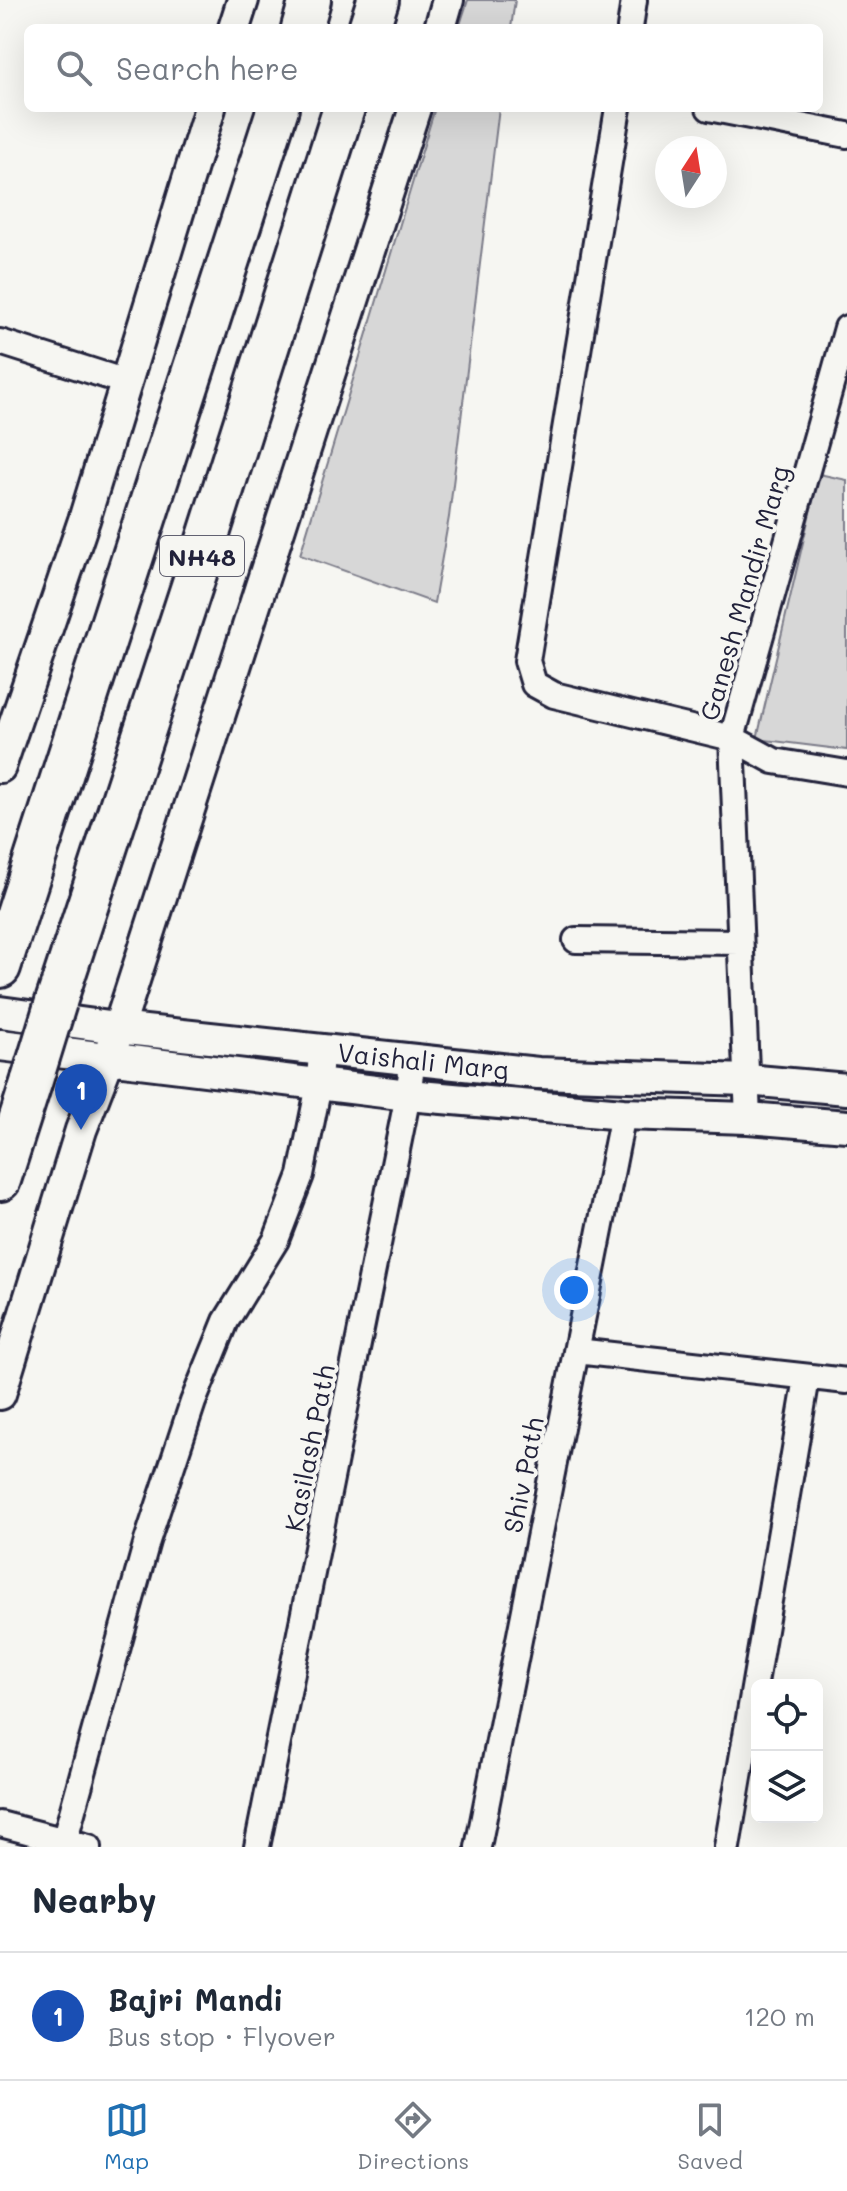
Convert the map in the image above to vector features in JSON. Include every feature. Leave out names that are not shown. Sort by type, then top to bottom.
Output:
[{"type":"highway","points":[[303,24],[310,0]]},
{"type":"highway","points":[[370,24],[378,0]]},
{"type":"highway","name":"NH48","points":[[0,967],[277,112]]},
{"type":"highway","name":"NH48","points":[[0,1180],[343,112]]},
{"type":"street","points":[[235,24],[243,0]]},
{"type":"street","points":[[441,24],[448,0]]},
{"type":"street","points":[[631,24],[634,0]]},
{"type":"street","points":[[0,767],[84,520],[209,112]]},
{"type":"street","points":[[0,1394],[81,1130],[109,1058],[414,112]]},
{"type":"street","points":[[617,112],[527,661],[534,684],[554,695],[732,738],[774,761],[847,773]]},
{"type":"street","points":[[729,112],[847,135]]},
{"type":"street","name":"Ganesh Mandir Marg","points":[[748,1118],[732,738],[847,328]]},
{"type":"street","points":[[0,342],[126,382]]},
{"type":"street","points":[[576,940],[740,942]]},
{"type":"street","name":"Vaishali Marg","points":[[0,1012],[117,1028],[538,1073],[747,1080],[847,1089]]},
{"type":"street","name":"Vaishali Marg","points":[[0,1045],[408,1095],[623,1114],[748,1118],[847,1126]]},
{"type":"street","points":[[64,1842],[147,1541],[193,1402],[226,1321],[276,1240],[301,1175],[319,1085],[321,1049]]},
{"type":"street","name":"Kasilash Path","points":[[257,1847],[413,1059]]},
{"type":"street","name":"Shiv Path","points":[[478,1847],[623,1114]]},
{"type":"street","points":[[576,1351],[847,1381]]},
{"type":"street","points":[[727,1847],[807,1378]]},
{"type":"street","points":[[0,1824],[89,1847]]},
{"type":"shaded area","points":[[468,0],[515,0],[512,24],[460,24]]},
{"type":"shaded area","points":[[434,112],[499,112],[449,517],[434,603],[300,555]]},
{"type":"shaded area","points":[[819,474],[847,480],[847,750],[757,739]]},
{"type":"place","name":"Bajri Mandi","points":[[81,1130]]}]
